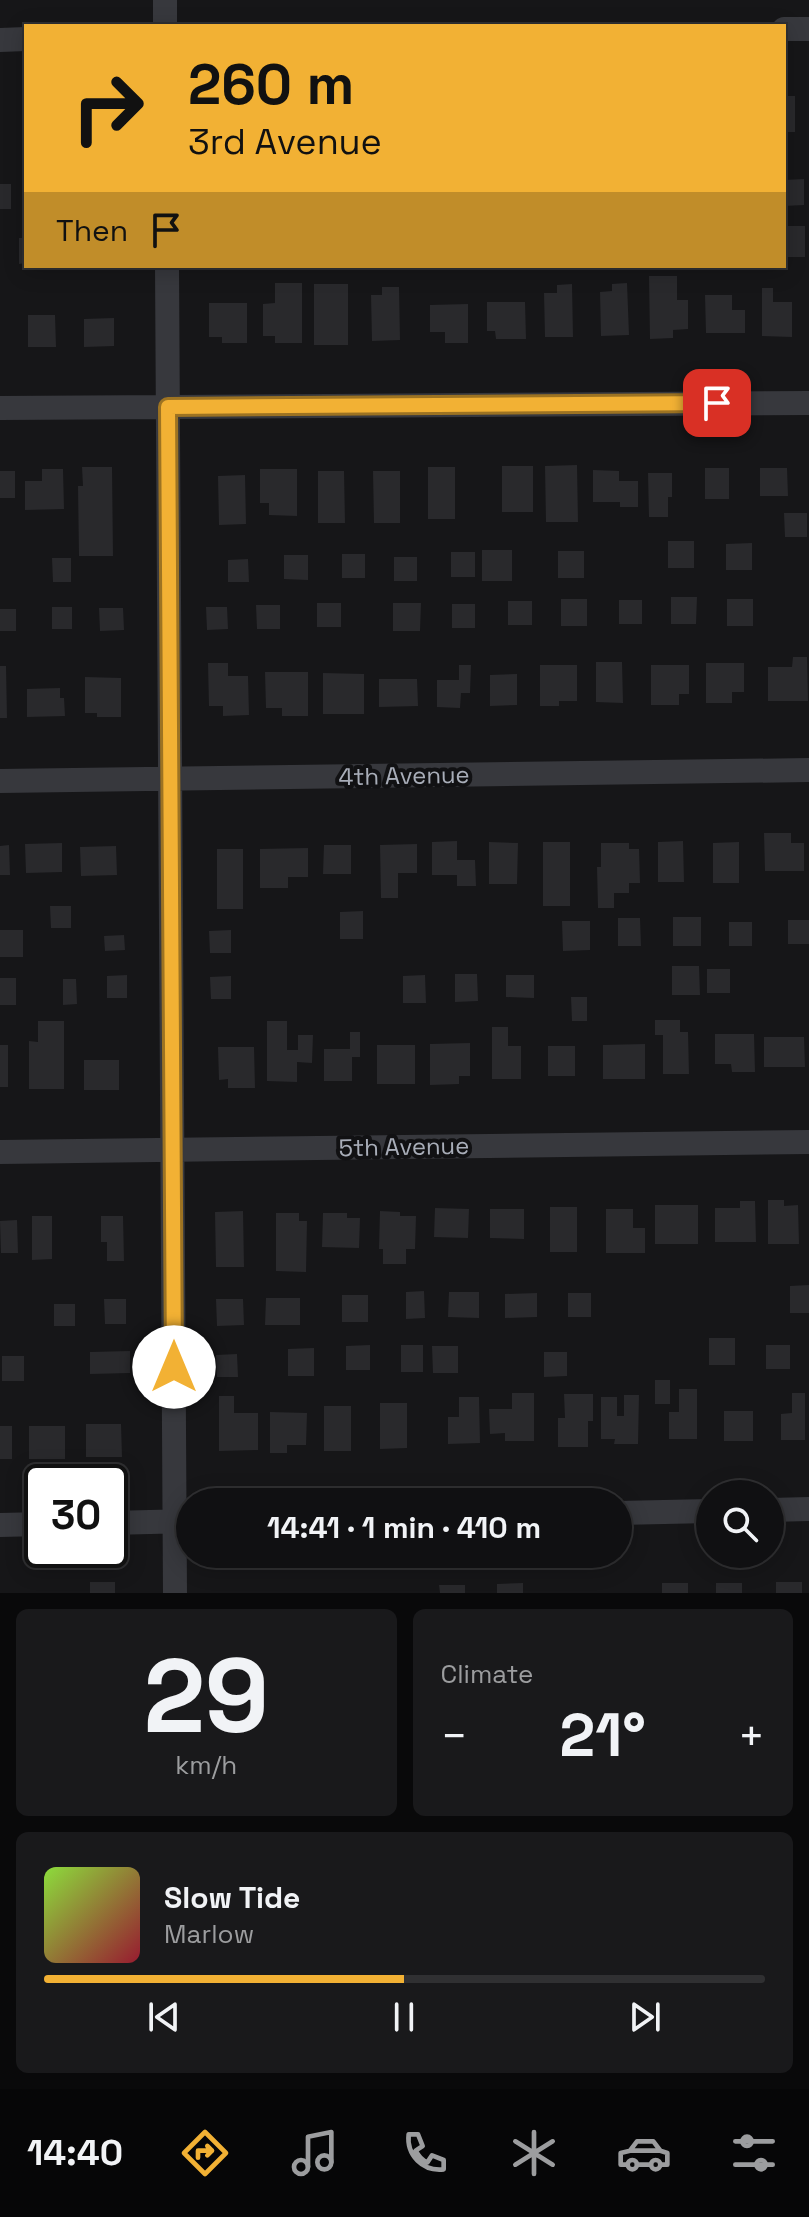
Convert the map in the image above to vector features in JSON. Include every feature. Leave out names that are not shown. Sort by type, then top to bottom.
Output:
[{"type":"street","points":[[165,0],[165,24]]},
{"type":"street","points":[[786,29],[809,29]]},
{"type":"street","points":[[0,40],[24,39]]},
{"type":"street","points":[[167,268],[172,1149],[181,1488]]},
{"type":"street","points":[[0,408],[809,403]]},
{"type":"street","name":"4th Avenue","points":[[0,781],[809,770]]},
{"type":"street","name":"5th Avenue","points":[[0,1152],[809,1142]]},
{"type":"street","points":[[784,1510],[809,1509]]},
{"type":"street","points":[[632,1513],[696,1511]]},
{"type":"street","points":[[128,1522],[176,1521]]},
{"type":"street","points":[[0,1525],[24,1524]]},
{"type":"street","points":[[175,1593],[177,1568]]},
{"type":"building","points":[[786,96],[795,96],[795,132],[786,132]]},
{"type":"building","points":[[23,107],[24,107],[24,160]]},
{"type":"building","points":[[804,179],[804,205],[786,206],[786,180]]},
{"type":"building","points":[[0,184],[11,184],[11,209],[0,209]]},
{"type":"building","points":[[786,226],[805,226],[805,257],[786,257]]},
{"type":"building","points":[[19,238],[24,238],[24,263],[19,264]]},
{"type":"building","points":[[649,276],[677,276],[677,300],[688,300],[688,329],[673,330],[673,338],[650,339]]},
{"type":"building","points":[[275,283],[302,283],[302,343],[275,343],[275,336],[263,336],[263,304],[275,303]]},
{"type":"building","points":[[627,283],[629,335],[601,336],[600,292],[612,291],[612,284]]},
{"type":"building","points":[[314,284],[348,284],[348,345],[314,345]]},
{"type":"building","points":[[572,284],[573,337],[545,337],[544,293],[557,293],[557,285]]},
{"type":"building","points":[[382,287],[399,287],[400,340],[372,341],[371,295],[382,295]]},
{"type":"building","points":[[762,288],[773,288],[773,302],[792,302],[792,337],[762,336]]},
{"type":"building","points":[[705,295],[732,295],[732,310],[745,310],[745,333],[706,333]]},
{"type":"building","points":[[487,302],[525,302],[526,339],[496,339],[495,331],[487,331]]},
{"type":"building","points":[[209,303],[247,303],[247,343],[222,343],[222,337],[209,337]]},
{"type":"building","points":[[468,304],[468,343],[445,343],[445,332],[430,332],[430,305]]},
{"type":"building","points":[[28,315],[55,315],[56,347],[28,347]]},
{"type":"building","points":[[114,318],[114,346],[84,347],[84,319]]},
{"type":"building","points":[[577,465],[578,522],[546,522],[545,466]]},
{"type":"building","points":[[502,466],[533,466],[533,512],[502,512]]},
{"type":"building","points":[[82,467],[112,467],[113,556],[79,556],[78,486],[83,486]]},
{"type":"building","points":[[428,467],[455,467],[455,519],[428,519]]},
{"type":"building","points":[[705,468],[729,468],[729,499],[705,499]]},
{"type":"building","points":[[760,468],[787,468],[788,496],[760,496]]},
{"type":"building","points":[[42,469],[63,469],[64,509],[25,510],[25,481],[42,481]]},
{"type":"building","points":[[260,469],[297,469],[297,516],[269,515],[269,503],[260,503]]},
{"type":"building","points":[[593,470],[619,471],[619,481],[638,481],[638,507],[620,507],[620,502],[593,502]]},
{"type":"building","points":[[0,471],[15,471],[15,498],[0,498]]},
{"type":"building","points":[[318,471],[344,471],[345,523],[318,523]]},
{"type":"building","points":[[373,471],[400,471],[400,523],[374,523]]},
{"type":"building","points":[[648,473],[672,473],[668,517],[649,517]]},
{"type":"building","points":[[245,475],[246,524],[219,525],[218,476]]},
{"type":"building","points":[[784,513],[807,513],[807,537],[785,537]]},
{"type":"building","points":[[668,541],[694,541],[694,568],[668,568]]},
{"type":"building","points":[[752,543],[752,570],[726,570],[726,544]]},
{"type":"building","points":[[482,550],[512,550],[512,581],[482,581]]},
{"type":"building","points":[[558,551],[584,551],[584,578],[558,578]]},
{"type":"building","points":[[451,552],[475,552],[475,577],[451,577]]},
{"type":"building","points":[[342,554],[365,554],[365,578],[342,578]]},
{"type":"building","points":[[284,555],[308,555],[308,580],[284,579]]},
{"type":"building","points":[[394,557],[417,557],[417,581],[394,581]]},
{"type":"building","points":[[52,558],[71,558],[71,582],[53,582]]},
{"type":"building","points":[[248,559],[249,582],[228,582],[228,560]]},
{"type":"building","points":[[671,597],[697,597],[696,624],[671,624]]},
{"type":"building","points":[[561,599],[587,599],[587,626],[561,626]]},
{"type":"building","points":[[727,599],[753,599],[753,626],[727,626]]},
{"type":"building","points":[[619,600],[642,600],[642,624],[619,624]]},
{"type":"building","points":[[508,601],[532,601],[532,625],[508,625]]},
{"type":"building","points":[[317,603],[341,603],[341,627],[317,627]]},
{"type":"building","points":[[393,603],[421,603],[420,631],[393,631]]},
{"type":"building","points":[[452,604],[475,604],[475,628],[452,628]]},
{"type":"building","points":[[256,605],[280,605],[280,629],[257,629]]},
{"type":"building","points":[[52,607],[72,607],[72,629],[52,629]]},
{"type":"building","points":[[206,607],[227,607],[228,629],[207,630]]},
{"type":"building","points":[[99,608],[123,608],[124,630],[100,631]]},
{"type":"building","points":[[0,609],[16,609],[16,631],[0,631]]},
{"type":"building","points":[[793,657],[807,657],[808,701],[768,701],[768,667],[792,667]]},
{"type":"building","points":[[596,662],[622,662],[623,703],[596,702]]},
{"type":"building","points":[[208,663],[228,663],[228,676],[248,676],[249,715],[223,716],[223,706],[209,706]]},
{"type":"building","points":[[706,663],[744,663],[744,692],[732,692],[732,703],[706,703]]},
{"type":"building","points":[[459,665],[471,665],[470,693],[461,693],[460,708],[437,707],[437,680],[459,680]]},
{"type":"building","points":[[540,665],[577,665],[577,701],[559,701],[559,706],[540,706]]},
{"type":"building","points":[[651,665],[689,665],[689,694],[679,694],[679,705],[651,705]]},
{"type":"building","points":[[0,666],[6,666],[7,718],[0,718]]},
{"type":"building","points":[[265,672],[308,672],[308,716],[282,716],[282,708],[266,708]]},
{"type":"building","points":[[323,673],[364,674],[364,714],[323,714]]},
{"type":"building","points":[[517,674],[517,705],[490,706],[490,675]]},
{"type":"building","points":[[85,677],[121,678],[121,717],[97,717],[97,713],[85,713]]},
{"type":"building","points":[[379,679],[417,679],[418,706],[379,707]]},
{"type":"building","points":[[60,688],[65,716],[27,717],[27,689]]},
{"type":"building","points":[[764,833],[791,833],[791,843],[804,843],[804,871],[765,871]]},
{"type":"building","points":[[457,841],[457,860],[475,860],[476,886],[457,886],[457,875],[432,875],[432,842]]},
{"type":"building","points":[[683,841],[684,882],[658,882],[658,842]]},
{"type":"building","points":[[489,842],[518,843],[517,884],[489,884]]},
{"type":"building","points":[[543,842],[570,842],[570,906],[543,906]]},
{"type":"building","points":[[739,842],[739,883],[713,883],[713,843]]},
{"type":"building","points":[[62,843],[62,872],[26,873],[25,844]]},
{"type":"building","points":[[601,843],[629,843],[629,849],[639,849],[640,883],[629,883],[629,893],[614,893],[614,908],[598,908],[597,867],[601,867]]},
{"type":"building","points":[[417,844],[417,873],[398,873],[398,898],[381,898],[380,845]]},
{"type":"building","points":[[9,845],[10,875],[0,875],[0,846]]},
{"type":"building","points":[[324,845],[351,845],[351,874],[323,874]]},
{"type":"building","points":[[116,846],[117,875],[81,876],[80,847]]},
{"type":"building","points":[[308,848],[308,877],[288,877],[288,888],[260,888],[260,849]]},
{"type":"building","points":[[217,849],[243,849],[243,909],[217,909]]},
{"type":"building","points":[[50,906],[71,906],[71,928],[51,928]]},
{"type":"building","points":[[363,911],[363,939],[340,939],[340,912]]},
{"type":"building","points":[[673,917],[701,917],[701,946],[673,946]]},
{"type":"building","points":[[618,918],[640,918],[641,946],[618,946]]},
{"type":"building","points":[[788,920],[809,920],[809,944],[788,944]]},
{"type":"building","points":[[562,921],[590,921],[590,950],[563,951]]},
{"type":"building","points":[[729,922],[752,922],[752,946],[729,946]]},
{"type":"building","points":[[0,930],[23,930],[23,957],[0,957]]},
{"type":"building","points":[[231,930],[231,953],[210,953],[209,931]]},
{"type":"building","points":[[124,935],[125,950],[105,951],[104,936]]},
{"type":"building","points":[[672,966],[699,966],[700,995],[672,995]]},
{"type":"building","points":[[707,969],[730,969],[730,993],[707,993]]},
{"type":"building","points":[[455,974],[477,974],[478,1001],[455,1002]]},
{"type":"building","points":[[127,975],[127,998],[107,998],[107,976]]},
{"type":"building","points":[[425,975],[426,1003],[403,1003],[403,976]]},
{"type":"building","points":[[506,975],[534,975],[534,998],[506,997]]},
{"type":"building","points":[[231,976],[231,999],[211,999],[210,977]]},
{"type":"building","points":[[0,978],[16,978],[16,1005],[0,1005]]},
{"type":"building","points":[[63,979],[76,979],[77,1004],[63,1005]]},
{"type":"building","points":[[571,997],[587,997],[587,1021],[572,1021]]},
{"type":"building","points":[[655,1020],[680,1020],[680,1032],[688,1032],[689,1074],[663,1074],[663,1035],[655,1035]]},
{"type":"building","points":[[38,1021],[64,1021],[64,1089],[29,1089],[29,1041],[38,1042]]},
{"type":"building","points":[[267,1021],[287,1021],[287,1050],[298,1050],[298,1035],[313,1035],[312,1063],[297,1062],[297,1082],[267,1081]]},
{"type":"building","points":[[492,1027],[508,1027],[508,1046],[521,1046],[521,1079],[492,1079]]},
{"type":"building","points":[[350,1032],[360,1032],[360,1057],[352,1057],[352,1081],[324,1081],[324,1049],[350,1049]]},
{"type":"building","points":[[715,1034],[754,1034],[755,1072],[732,1072],[731,1064],[715,1064]]},
{"type":"building","points":[[764,1037],[804,1037],[805,1067],[764,1067]]},
{"type":"building","points":[[470,1043],[470,1076],[459,1076],[459,1084],[430,1085],[430,1044]]},
{"type":"building","points":[[645,1044],[645,1079],[603,1079],[603,1045]]},
{"type":"building","points":[[0,1045],[8,1045],[8,1087],[0,1087]]},
{"type":"building","points":[[377,1045],[415,1045],[415,1084],[377,1084]]},
{"type":"building","points":[[548,1046],[575,1046],[575,1076],[548,1076]]},
{"type":"building","points":[[218,1047],[254,1047],[255,1088],[228,1088],[228,1079],[219,1080]]},
{"type":"building","points":[[84,1060],[119,1060],[119,1090],[84,1090]]},
{"type":"building","points":[[768,1200],[784,1200],[784,1206],[798,1205],[799,1244],[768,1244]]},
{"type":"building","points":[[740,1201],[755,1201],[756,1242],[715,1242],[715,1208],[740,1208]]},
{"type":"building","points":[[655,1205],[698,1205],[698,1244],[655,1244]]},
{"type":"building","points":[[550,1207],[577,1207],[577,1252],[550,1252]]},
{"type":"building","points":[[435,1208],[469,1209],[468,1238],[434,1237]]},
{"type":"building","points":[[490,1209],[524,1209],[524,1239],[490,1238]]},
{"type":"building","points":[[606,1209],[633,1209],[633,1228],[645,1228],[645,1253],[606,1253]]},
{"type":"building","points":[[243,1211],[244,1267],[216,1267],[215,1212]]},
{"type":"building","points":[[380,1211],[416,1216],[415,1249],[406,1249],[406,1264],[383,1264],[383,1249],[379,1249]]},
{"type":"building","points":[[276,1213],[299,1213],[299,1221],[307,1221],[306,1272],[276,1271]]},
{"type":"building","points":[[323,1213],[347,1213],[347,1218],[360,1218],[359,1248],[322,1247]]},
{"type":"building","points":[[32,1216],[52,1216],[52,1259],[32,1260]]},
{"type":"building","points":[[101,1216],[123,1216],[124,1261],[107,1261],[107,1242],[101,1242]]},
{"type":"building","points":[[17,1220],[18,1253],[1,1253],[0,1221]]},
{"type":"building","points":[[809,1285],[809,1313],[790,1313],[790,1286]]},
{"type":"building","points":[[424,1291],[425,1318],[406,1319],[406,1292]]},
{"type":"building","points":[[449,1292],[479,1292],[479,1318],[448,1317]]},
{"type":"building","points":[[537,1293],[537,1317],[505,1318],[505,1294]]},
{"type":"building","points":[[568,1293],[591,1293],[591,1317],[568,1317]]},
{"type":"building","points":[[342,1295],[368,1295],[368,1322],[342,1322]]},
{"type":"building","points":[[266,1298],[300,1298],[300,1325],[265,1325]]},
{"type":"building","points":[[104,1299],[126,1299],[126,1324],[105,1324]]},
{"type":"building","points":[[216,1299],[243,1299],[244,1325],[217,1326]]},
{"type":"building","points":[[54,1304],[75,1304],[75,1326],[54,1326]]},
{"type":"building","points":[[709,1338],[735,1338],[735,1365],[709,1365]]},
{"type":"building","points":[[370,1345],[370,1370],[346,1370],[346,1346]]},
{"type":"building","points":[[401,1345],[423,1345],[423,1372],[401,1372]]},
{"type":"building","points":[[766,1345],[790,1345],[790,1369],[766,1369]]},
{"type":"building","points":[[432,1346],[458,1346],[458,1373],[433,1373]]},
{"type":"building","points":[[314,1348],[314,1376],[288,1376],[288,1349]]},
{"type":"building","points":[[130,1351],[130,1373],[90,1374],[90,1352]]},
{"type":"building","points":[[544,1352],[567,1352],[567,1376],[544,1377]]},
{"type":"building","points":[[237,1354],[238,1377],[217,1377],[216,1355]]},
{"type":"building","points":[[2,1356],[24,1356],[24,1381],[2,1381]]},
{"type":"building","points":[[655,1380],[670,1380],[670,1404],[655,1404]]},
{"type":"building","points":[[679,1389],[697,1389],[697,1439],[669,1439],[669,1412],[679,1412]]},
{"type":"building","points":[[512,1393],[534,1393],[534,1441],[505,1441],[505,1433],[490,1434],[489,1409],[512,1409]]},
{"type":"building","points":[[792,1393],[805,1393],[805,1440],[781,1440],[781,1414],[792,1413]]},
{"type":"building","points":[[564,1394],[593,1394],[593,1421],[588,1421],[588,1447],[558,1447],[558,1418],[565,1418]]},
{"type":"building","points":[[624,1395],[639,1395],[638,1444],[614,1444],[615,1439],[601,1439],[601,1397],[617,1397],[617,1416],[624,1416]]},
{"type":"building","points":[[219,1396],[234,1396],[234,1413],[258,1413],[258,1450],[219,1451]]},
{"type":"building","points":[[459,1397],[479,1397],[480,1443],[448,1444],[448,1417],[459,1417]]},
{"type":"building","points":[[380,1403],[407,1403],[407,1448],[380,1449]]},
{"type":"building","points":[[324,1406],[351,1406],[351,1451],[324,1451]]},
{"type":"building","points":[[724,1411],[753,1411],[753,1441],[724,1441]]},
{"type":"building","points":[[270,1412],[307,1413],[306,1445],[287,1445],[287,1453],[270,1453]]},
{"type":"building","points":[[86,1424],[121,1424],[122,1457],[86,1457]]},
{"type":"building","points":[[0,1426],[12,1426],[12,1459],[0,1459]]},
{"type":"building","points":[[29,1426],[65,1426],[65,1459],[29,1459]]},
{"type":"building","points":[[90,1582],[115,1582],[115,1593],[90,1593]]},
{"type":"building","points":[[776,1582],[802,1582],[802,1593],[776,1593]]},
{"type":"building","points":[[523,1583],[523,1593],[497,1593],[497,1584]]},
{"type":"building","points":[[662,1583],[688,1583],[688,1593],[662,1593]]},
{"type":"building","points":[[716,1583],[742,1583],[742,1593],[716,1593]]},
{"type":"building","points":[[439,1585],[465,1585],[465,1593],[440,1593]]},
{"type":"route","points":[[174,1367],[168,407],[717,403]]}]
